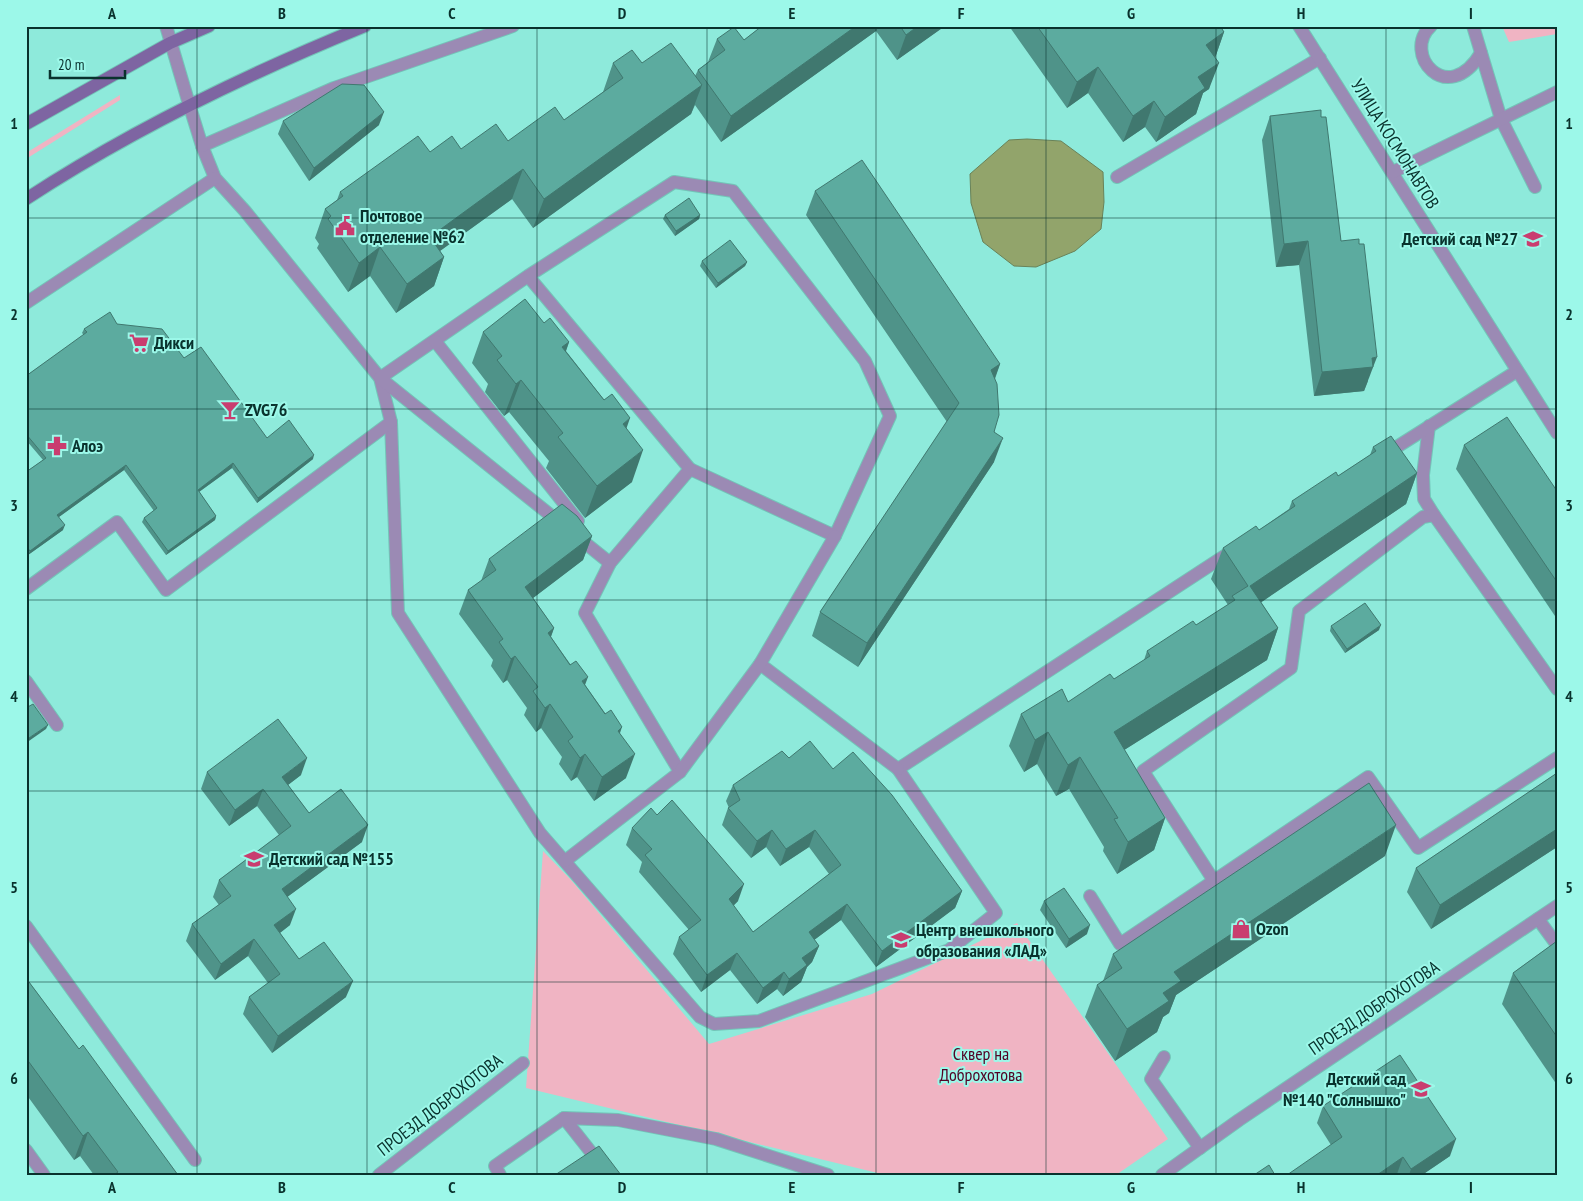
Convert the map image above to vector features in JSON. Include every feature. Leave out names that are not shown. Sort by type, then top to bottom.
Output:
[{"type":"main road","points":[[26,124],[170,43],[208,26]]},
{"type":"main road","points":[[26,199],[121,140],[189,104],[365,26]]},
{"type":"street","points":[[166,26],[202,146],[215,178],[245,211],[380,378],[610,563]]},
{"type":"street","points":[[202,146],[334,88],[513,26]]},
{"type":"street","name":"УЛИЦА КОСМОНАВТОВ","points":[[1300,26],[1557,433]]},
{"type":"street","points":[[1431,26],[1424,36],[1422,54],[1431,70],[1440,75],[1459,76],[1468,71],[1481,53]]},
{"type":"street","points":[[1472,27],[1501,119],[1536,186]]},
{"type":"street","points":[[1117,177],[1320,58]]},
{"type":"street","points":[[1393,172],[1557,92]]},
{"type":"street","points":[[26,303],[215,178]]},
{"type":"street","points":[[380,378],[528,276],[674,182],[733,191],[865,361],[890,416],[835,536],[760,664],[680,772],[565,860]]},
{"type":"street","points":[[528,276],[690,470],[835,536]]},
{"type":"street","points":[[435,341],[610,563]]},
{"type":"street","points":[[1370,463],[1517,371]]},
{"type":"street","points":[[380,378],[391,422],[398,613],[540,833],[700,1017],[714,1024],[759,1021],[949,950],[996,912],[898,769],[760,664]]},
{"type":"street","points":[[26,589],[117,522],[166,590],[391,422]]},
{"type":"street","points":[[1429,426],[1423,475],[1424,499],[1557,689]]},
{"type":"street","points":[[680,772],[585,613],[610,563],[690,470]]},
{"type":"street","points":[[1214,881],[1143,771],[1292,668],[1299,611],[1423,517],[1434,515]]},
{"type":"street","points":[[898,769],[1246,543]]},
{"type":"street","points":[[26,681],[57,725]]},
{"type":"street","points":[[1090,896],[1120,944],[1368,776],[1418,848],[1557,758]]},
{"type":"street","name":"ПРОЕЗД ДОБРОХОТОВА","points":[[1162,1175],[1557,906]]},
{"type":"street","points":[[1538,919],[1557,945]]},
{"type":"street","points":[[26,926],[194,1160]]},
{"type":"street","points":[[1164,1057],[1151,1079],[1200,1148]]},
{"type":"street","name":"ПРОЕЗД ДОБРОХОТОВА","points":[[380,1175],[523,1063]]},
{"type":"street","points":[[564,1118],[609,1175]]},
{"type":"street","points":[[500,1175],[495,1166],[564,1118],[618,1120],[716,1139],[828,1175]]},
{"type":"street","points":[[26,1150],[44,1175]]},
{"type":"green space","points":[[1502,26],[1557,26],[1557,34],[1509,42]]},
{"type":"green space","points":[[120,95],[120,100],[26,159],[26,153]]},
{"type":"green space","name":"Сквер на Доброхотова","points":[[543,851],[572,881],[709,1044],[872,994],[1017,923],[1168,1139],[1116,1175],[886,1175],[526,1088]]},
{"type":"shaded area","points":[[1009,140],[1061,141],[1103,172],[1104,202],[1101,229],[1075,251],[1036,267],[1014,266],[983,242],[971,203],[970,174]]},
{"type":"building","points":[[762,26],[856,26],[731,116],[698,70],[725,50],[717,39],[734,27],[744,40]]},
{"type":"building","points":[[900,26],[918,26],[906,35]]},
{"type":"building","points":[[1037,26],[1220,26],[1224,32],[1206,45],[1219,63],[1198,77],[1205,88],[1165,117],[1154,101],[1133,116],[1098,67],[1077,82]]},
{"type":"building","points":[[671,43],[702,85],[544,199],[523,169],[430,237],[444,257],[407,284],[380,247],[359,263],[328,219],[331,216],[325,209],[343,196],[340,192],[418,136],[430,152],[452,136],[461,149],[496,124],[508,141],[555,107],[564,120],[623,78],[613,63],[632,50],[642,63]]},
{"type":"building","points":[[342,84],[364,85],[384,112],[314,168],[283,121]]},
{"type":"building","points":[[1321,110],[1321,117],[1326,117],[1341,241],[1359,239],[1359,244],[1364,244],[1377,357],[1372,358],[1373,367],[1322,372],[1308,241],[1284,244],[1270,116]]},
{"type":"building","points":[[862,160],[1000,364],[991,370],[997,384],[999,415],[994,432],[1003,438],[867,643],[820,612],[959,403],[815,191]]},
{"type":"building","points":[[689,198],[700,215],[676,231],[665,215]]},
{"type":"building","points":[[730,240],[747,262],[718,283],[702,261]]},
{"type":"building","points":[[525,299],[544,323],[550,318],[569,342],[562,347],[604,400],[612,394],[630,418],[623,424],[643,450],[597,486],[558,437],[563,433],[521,380],[516,384],[497,360],[502,356],[483,332]]},
{"type":"building","points":[[110,312],[117,324],[162,329],[184,358],[201,347],[267,438],[289,420],[314,455],[258,498],[233,463],[198,490],[216,516],[168,551],[144,518],[157,508],[126,465],[57,515],[65,525],[30,551],[26,546],[26,472],[46,458],[26,434],[26,376],[87,332],[84,329]]},
{"type":"building","points":[[1507,417],[1557,491],[1557,582],[1464,445]]},
{"type":"building","points":[[1391,436],[1417,473],[1250,586],[1278,628],[1114,732],[1165,818],[1128,842],[1114,819],[1118,818],[1080,757],[1068,765],[1048,732],[1035,740],[1021,714],[1062,689],[1068,702],[1110,674],[1114,679],[1150,656],[1147,651],[1193,621],[1196,625],[1235,600],[1232,596],[1248,586],[1223,548],[1256,526],[1259,530],[1295,506],[1292,501],[1336,472],[1338,476],[1376,451],[1373,447]]},
{"type":"building","points":[[562,504],[577,516],[592,536],[525,587],[554,628],[548,633],[570,665],[576,661],[588,677],[582,681],[605,714],[611,710],[622,727],[618,731],[635,754],[602,777],[585,754],[580,758],[568,741],[573,737],[550,704],[545,708],[533,691],[538,687],[515,656],[511,659],[499,642],[503,639],[468,590],[496,570],[489,559]]},
{"type":"building","points":[[1365,603],[1381,625],[1347,649],[1331,626]]},
{"type":"building","points":[[33,704],[48,725],[26,740],[26,708]]},
{"type":"building","points":[[278,719],[307,758],[282,777],[309,813],[341,789],[368,825],[282,889],[296,909],[274,925],[299,959],[324,942],[353,981],[278,1036],[249,997],[280,974],[254,939],[221,964],[192,924],[231,896],[219,880],[291,826],[263,789],[235,810],[207,772]]},
{"type":"building","points":[[810,741],[833,769],[853,752],[892,795],[962,891],[882,951],[847,904],[809,932],[819,946],[802,958],[807,965],[789,979],[784,972],[763,988],[737,953],[707,975],[679,937],[701,920],[645,855],[652,849],[632,828],[651,808],[657,815],[672,800],[744,884],[729,899],[753,932],[841,865],[815,830],[786,849],[772,830],[757,841],[728,808],[740,800],[733,785],[782,751],[789,758]]},
{"type":"building","points":[[1557,773],[1557,829],[1440,905],[1416,868]]},
{"type":"building","points":[[1369,783],[1396,825],[1174,972],[1181,981],[1163,993],[1169,1001],[1127,1029],[1097,985],[1122,968],[1113,954]]},
{"type":"building","points":[[1064,888],[1090,925],[1069,939],[1044,901]]},
{"type":"building","points":[[1557,941],[1557,1037],[1513,973]]},
{"type":"building","points":[[26,978],[79,1049],[83,1045],[178,1175],[114,1175],[118,1172],[88,1132],[83,1136],[26,1058]]},
{"type":"building","points":[[1400,1055],[1456,1139],[1411,1169],[1403,1157],[1377,1175],[1287,1175],[1342,1137],[1323,1106]]},
{"type":"building","points":[[599,1146],[621,1175],[555,1175]]},
{"type":"building","points":[[1269,1165],[1275,1175],[1254,1175]]},
{"type":"place","name":"Почтовое отделение №62","points":[[345,226]]},
{"type":"place","name":"Детский сад №27","points":[[1533,239]]},
{"type":"place","name":"Дикси","points":[[139,343]]},
{"type":"place","name":"ZVG76","points":[[230,410]]},
{"type":"place","name":"Алоэ","points":[[57,446]]},
{"type":"place","name":"Детский сад №155","points":[[254,859]]},
{"type":"place","name":"Ozon","points":[[1241,929]]},
{"type":"place","name":"Центр внешкольного образования «ЛАД»","points":[[901,940]]},
{"type":"place","name":"Детский сад №140 \"Солнышко\"","points":[[1421,1089]]}]
